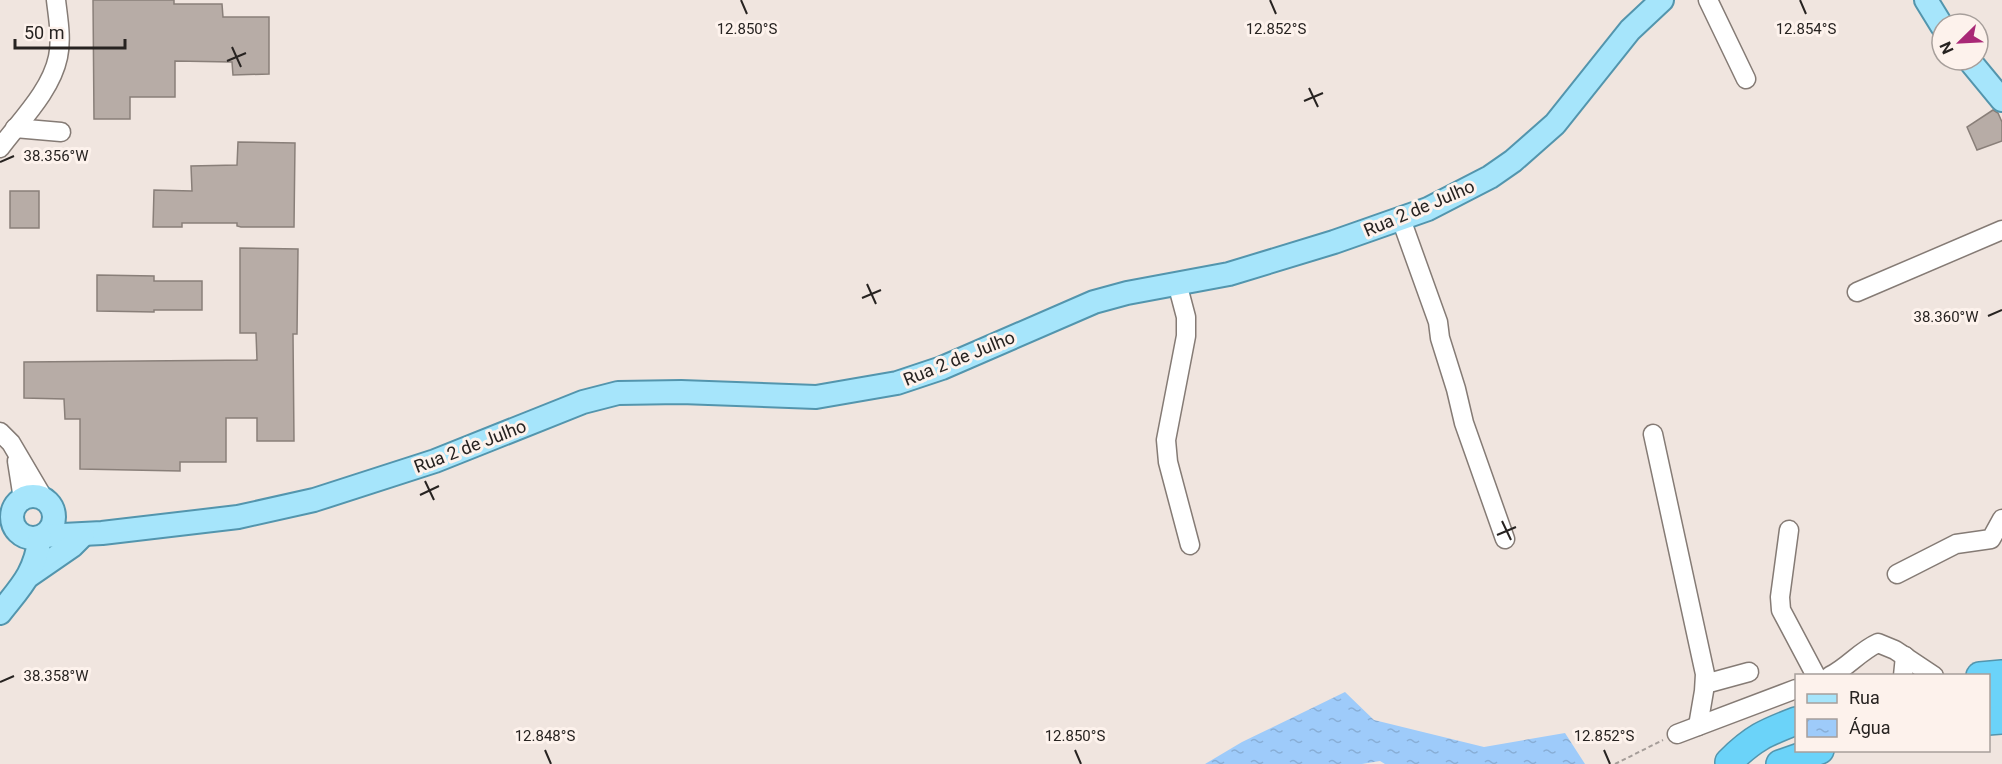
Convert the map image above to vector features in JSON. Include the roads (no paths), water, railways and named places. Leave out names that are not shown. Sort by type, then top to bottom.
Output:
[{"type":"highway","points":[[1727,763],[1749,742],[1795,722]]},
{"type":"highway","points":[[1727,763],[1795,737]]},
{"type":"highway","points":[[1780,764],[1814,752]]},
{"type":"main road","name":"Rua 2 de Julho","points":[[42,537],[92,534],[238,517],[314,500],[435,461],[583,402],[618,393],[681,392],[816,397],[897,383],[942,368],[1094,302],[1127,293],[1265,265],[1401,219],[1457,195],[1490,177],[1536,143],[1555,124],[1630,30],[1662,0]]},
{"type":"main road","points":[[1980,72],[2002,99]]},
{"type":"main road","points":[[30,575],[42,537],[51,528],[54,518],[39,502]]},
{"type":"main road","points":[[0,614],[30,575],[92,534],[39,502],[16,505],[6,526],[31,539],[42,537]]},
{"type":"street","points":[[0,148],[51,77],[58,56],[60,34],[56,0]]},
{"type":"street","points":[[1708,0],[1746,79]]},
{"type":"street","points":[[15,128],[61,132]]},
{"type":"street","points":[[1401,219],[1438,322],[1440,338],[1464,423],[1505,539]]},
{"type":"street","points":[[1857,292],[2002,230]]},
{"type":"street","points":[[1177,283],[1186,318],[1186,336],[1166,440],[1168,462],[1190,546]]},
{"type":"street","points":[[0,432],[16,451],[39,502]]},
{"type":"street","points":[[1653,434],[1702,663],[1705,684],[1698,726]]},
{"type":"street","points":[[1897,574],[1956,544],[1997,542],[2002,519]]},
{"type":"street","points":[[1789,530],[1780,597],[1781,610],[1815,674]]},
{"type":"street","points":[[1832,674],[1847,666],[1869,647],[1878,644],[1895,650],[1932,674]]},
{"type":"street","points":[[1903,674],[1905,656]]},
{"type":"street","points":[[1705,684],[1749,672]]},
{"type":"street","points":[[1677,734],[1795,690]]},
{"type":"water","points":[[1345,692],[1374,720],[1484,747],[1565,733],[1585,764],[1385,764],[1380,761],[1362,764],[1205,764],[1242,742]]}]
